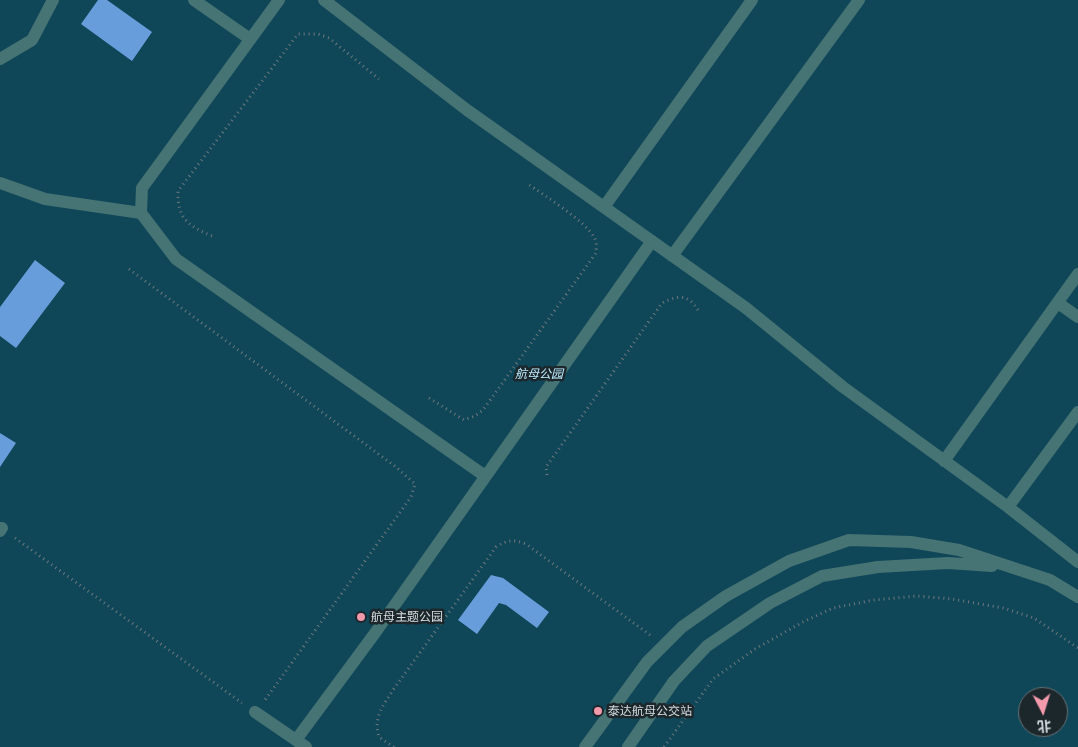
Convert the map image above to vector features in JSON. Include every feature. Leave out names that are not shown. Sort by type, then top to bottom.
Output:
[{"type":"street","points":[[0,59],[32,40],[53,0]]},
{"type":"street","points":[[194,0],[250,40]]},
{"type":"street","points":[[279,0],[142,188],[141,213],[176,259],[485,476]]},
{"type":"street","points":[[324,0],[467,110],[746,308],[843,387],[1008,507],[1078,562]]},
{"type":"street","points":[[604,207],[752,0]]},
{"type":"street","points":[[672,256],[859,0]]},
{"type":"street","points":[[0,183],[45,199],[141,213]]},
{"type":"street","points":[[256,712],[301,743],[344,676],[652,241]]},
{"type":"street","points":[[944,461],[1078,274]]},
{"type":"street","points":[[1058,302],[1078,317]]},
{"type":"street","points":[[1008,507],[1078,412]]},
{"type":"street","points":[[585,747],[647,662],[682,628],[726,596],[789,561],[849,540],[911,542],[959,550],[1050,580],[1078,597]]},
{"type":"street","points":[[628,747],[674,681],[707,646],[770,603],[822,576],[878,567],[948,563],[1009,567]]},
{"type":"path","points":[[212,236],[196,230],[186,221],[179,209],[178,191],[298,34],[318,34],[329,38],[379,79]]},
{"type":"path","points":[[429,398],[464,420],[475,416],[483,410],[596,253],[594,237],[586,227],[528,184]]},
{"type":"path","points":[[1,530],[256,712],[294,662],[411,497],[415,484],[396,467],[129,268]]},
{"type":"path","points":[[547,475],[546,467],[662,303],[676,296],[692,301],[698,310]]},
{"type":"path","points":[[394,747],[379,737],[376,722],[378,715],[393,690],[496,547],[505,541],[515,539],[526,544],[650,635]]},
{"type":"path","points":[[664,747],[713,679],[755,649],[803,622],[833,608],[874,600],[917,596],[952,599],[1003,608],[1034,618],[1078,648]]},
{"type":"green space","name":"航母公园","points":[[0,0],[1078,0],[1078,747],[0,747]]},
{"type":"building","points":[[98,0],[107,0],[152,32],[132,61],[81,24]]},
{"type":"building","points":[[35,260],[65,283],[16,348],[0,336],[0,307]]},
{"type":"building","points":[[0,433],[16,443],[0,467]]},
{"type":"building","points":[[491,575],[503,578],[549,612],[537,628],[506,605],[499,603],[477,634],[458,620]]},
{"type":"place","name":"航母主题公园","points":[[361,617]]},
{"type":"place","name":"泰达航母公交站","points":[[598,711]]}]
